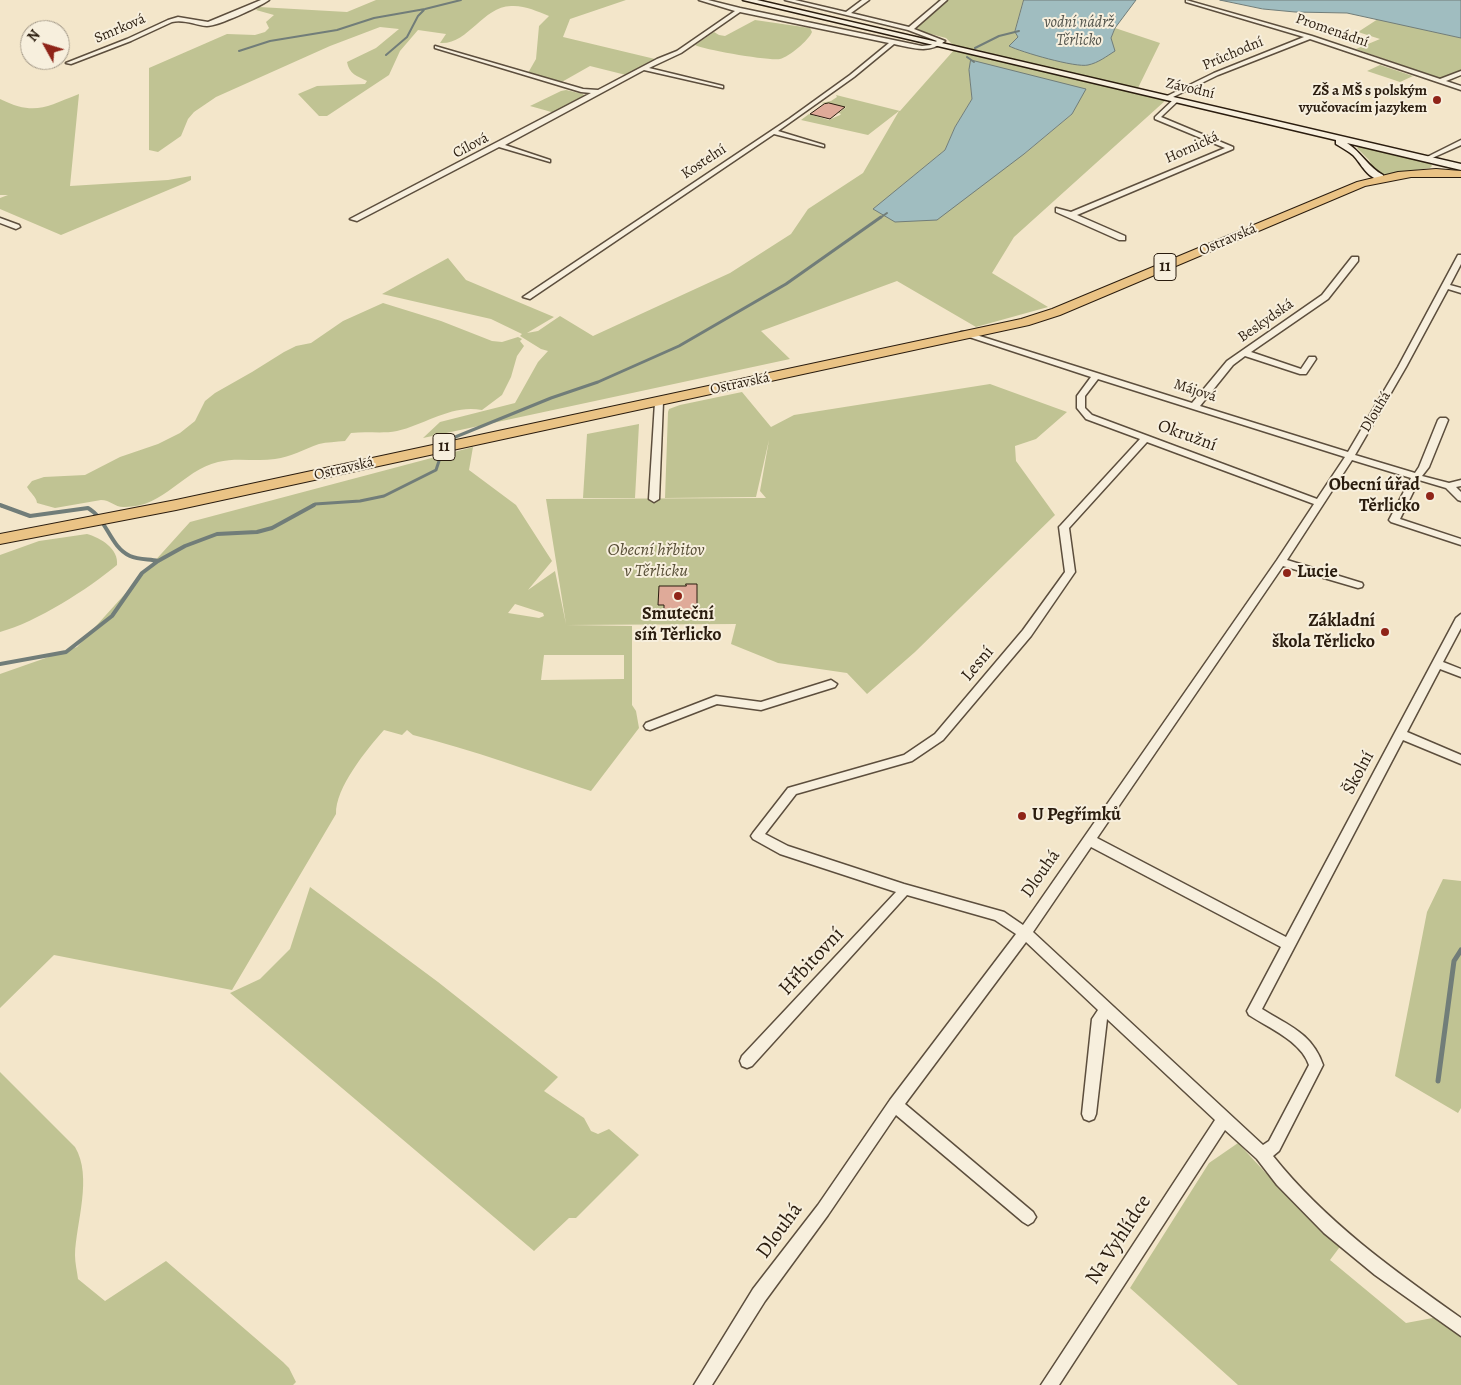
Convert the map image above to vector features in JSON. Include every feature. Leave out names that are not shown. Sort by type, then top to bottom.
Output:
[{"type":"main road","name":"Závodní","points":[[747,0],[1461,167]]},
{"type":"main road","points":[[1315,132],[1350,148],[1380,178]]},
{"type":"main road","points":[[1350,148],[1356,144],[1368,144]]},
{"type":"main road","name":"Ostravská","points":[[0,539],[123,516],[660,402],[1024,322],[1056,312],[1361,184],[1435,161],[1461,174]]},
{"type":"main road","points":[[1361,184],[1368,168]]},
{"type":"street","name":"Smrková","points":[[70,63],[129,40],[170,21],[178,19],[208,24],[217,22],[266,0]]},
{"type":"street","name":"Závodní","points":[[702,0],[739,10],[892,43],[922,48],[942,41],[910,29],[788,0]]},
{"type":"street","points":[[848,13],[866,0]]},
{"type":"street","points":[[910,29],[944,0]]},
{"type":"street","name":"Promenádní","points":[[1188,1],[1310,36],[1461,88]]},
{"type":"street","name":"Cílová","points":[[354,219],[499,145],[643,68],[679,52],[739,10]]},
{"type":"street","name":"Průchodní","points":[[1171,99],[1216,74],[1310,36]]},
{"type":"street","name":"Kostelní","points":[[527,297],[773,132],[852,76],[892,43]]},
{"type":"street","points":[[437,47],[584,91],[598,92]]},
{"type":"street","points":[[643,68],[721,87]]},
{"type":"street","points":[[1440,81],[1461,73]]},
{"type":"street","name":"Hornická","points":[[1071,215],[1231,148],[1157,118],[1171,99]]},
{"type":"street","points":[[773,132],[822,146]]},
{"type":"street","points":[[1435,161],[1461,142]]},
{"type":"street","points":[[499,145],[548,161]]},
{"type":"street","points":[[1059,210],[1122,238]]},
{"type":"street","points":[[0,220],[16,227]]},
{"type":"street","name":"Dlouhá","points":[[702,1385],[759,1296],[895,1105],[1025,933],[1281,562],[1350,456],[1402,367],[1461,257]]},
{"type":"street","name":"Beskydská","points":[[1194,407],[1230,363],[1325,297],[1354,259]]},
{"type":"street","points":[[1446,286],[1461,290]]},
{"type":"street","name":"Májová","points":[[964,334],[1416,477],[1449,486],[1461,483]]},
{"type":"street","points":[[1244,353],[1303,372],[1312,359]]},
{"type":"street","name":"Okružní","points":[[1096,376],[1081,396],[1081,408],[1089,417],[1319,503]]},
{"type":"street","points":[[654,499],[660,402]]},
{"type":"street","points":[[1443,420],[1424,467],[1412,482],[1394,520],[1461,542]]},
{"type":"street","name":"Lesní","points":[[904,889],[784,850],[756,836],[792,791],[908,758],[939,737],[1027,633],[1070,572],[1064,527],[1145,438]]},
{"type":"street","points":[[1449,486],[1461,498]]},
{"type":"street","points":[[1281,562],[1358,585]]},
{"type":"street","name":"Školní","points":[[1262,1154],[1274,1146],[1316,1065],[1312,1053],[1304,1043],[1254,1011],[1461,618]]},
{"type":"street","points":[[1437,664],[1461,673]]},
{"type":"street","points":[[650,726],[716,700],[761,706],[831,684]]},
{"type":"street","points":[[1400,734],[1461,760]]},
{"type":"street","points":[[1090,840],[1290,944]]},
{"type":"street","points":[[904,889],[999,916],[1025,933],[1262,1154],[1282,1182],[1326,1225],[1395,1280],[1461,1328]]},
{"type":"street","name":"Hřbitovní","points":[[747,1061],[899,897],[904,889]]},
{"type":"street","points":[[1089,1114],[1099,1019],[1107,1008]]},
{"type":"street","points":[[895,1105],[1028,1217]]},
{"type":"street","name":"Na Vyhlídce","points":[[1049,1385],[1224,1119]]},
{"type":"green space","points":[[376,0],[626,0],[570,19],[563,37],[655,59],[626,75],[590,66],[560,83],[528,73],[536,59],[539,26],[549,16],[526,7],[511,6],[492,12],[459,38],[450,42],[440,43],[446,34],[418,30],[400,51],[389,75],[327,116],[319,116],[298,94],[317,86],[365,84],[367,81],[352,72],[347,62],[376,48],[399,29],[380,27],[330,46],[216,97],[194,112],[188,119],[181,136],[158,152],[149,150],[149,68],[227,34],[255,35],[265,32],[269,28],[266,22],[274,15],[256,10],[259,7],[347,12]]},
{"type":"green space","points":[[938,0],[1024,0],[1015,32],[1111,38],[1115,28],[1160,43],[1138,88],[954,46],[946,38],[916,30]]},
{"type":"green space","points":[[1378,19],[1461,38],[1461,72],[1442,79],[1356,49],[1380,39],[1358,32]]},
{"type":"green space","points":[[755,20],[810,28],[812,32],[798,48],[780,59],[737,55],[695,45],[714,32],[725,36]]},
{"type":"green space","points":[[954,50],[1166,100],[1014,237],[992,273],[1048,307],[976,327],[897,281],[761,331],[790,359],[423,438],[440,422],[515,403],[538,362],[548,351],[541,349],[520,336],[522,334],[491,319],[382,294],[448,258],[466,280],[554,317],[527,333],[538,331],[560,316],[593,336],[730,273],[791,234],[808,209],[863,173],[899,111],[868,135],[801,120],[809,114],[829,120],[840,115],[836,112],[840,112],[846,107],[821,103],[831,101],[837,97],[836,95],[900,111]],"holes":[[[969,70],[1080,97],[1072,114],[1024,154],[874,209],[945,150],[955,127],[972,99]]]},
{"type":"green space","points":[[1380,65],[1413,76],[1400,82],[1367,71]]},
{"type":"green space","points":[[566,90],[583,94],[585,97],[555,113],[530,106],[561,91]]},
{"type":"green space","points":[[79,94],[70,186],[168,180],[191,176],[191,180],[61,235],[0,209],[0,198],[8,195],[0,195],[0,99],[22,107],[40,108]]},
{"type":"green space","points":[[1359,146],[1430,163],[1432,166],[1430,168],[1382,175],[1374,170],[1369,160],[1357,148]]},
{"type":"green space","points":[[383,303],[441,321],[492,341],[502,342],[518,337],[522,339],[520,341],[524,346],[517,356],[511,377],[502,395],[482,410],[471,409],[450,412],[397,431],[351,433],[345,441],[319,444],[281,458],[218,462],[193,473],[162,496],[138,506],[120,507],[101,500],[55,508],[37,503],[27,487],[32,481],[44,477],[85,475],[120,457],[158,444],[180,433],[195,421],[205,401],[215,393],[284,352],[296,346],[311,343],[343,321]]},
{"type":"green space","name":"Obecní hřbitov v Těrlicku","points":[[990,384],[1067,412],[1036,439],[1015,446],[1016,461],[1055,515],[915,652],[867,694],[847,673],[778,663],[731,644],[736,624],[566,625],[632,626],[632,705],[636,711],[639,728],[591,791],[481,754],[413,735],[407,730],[402,735],[384,730],[353,769],[341,793],[336,814],[232,990],[54,955],[0,1008],[0,674],[77,647],[190,522],[473,447],[469,470],[516,505],[552,561],[528,590],[555,571],[566,624],[546,499],[766,498],[760,491],[769,440],[756,497],[665,498],[669,409],[742,392],[771,427],[794,415]],"holes":[[[515,604],[543,613],[544,616],[539,618],[508,613]],[[544,655],[624,655],[624,679],[541,680]]]},
{"type":"green space","points":[[639,424],[635,498],[583,498],[587,434]]},
{"type":"green space","points":[[87,534],[98,538],[112,549],[117,559],[117,565],[62,604],[30,621],[0,632],[0,555],[39,541]]},
{"type":"green space","points":[[1443,879],[1461,881],[1461,1108],[1458,1113],[1395,1076],[1427,912]]},
{"type":"green space","points":[[310,887],[438,982],[558,1077],[544,1091],[584,1118],[591,1131],[598,1134],[609,1129],[639,1155],[576,1218],[569,1218],[534,1251],[230,993],[260,979],[290,949]]},
{"type":"green space","points":[[0,1072],[75,1147],[80,1159],[83,1172],[83,1186],[75,1255],[78,1279],[105,1301],[166,1261],[283,1362],[289,1368],[296,1382],[293,1385],[0,1385]]},
{"type":"green space","points":[[1238,1143],[1288,1197],[1342,1244],[1330,1260],[1406,1323],[1438,1317],[1461,1334],[1461,1385],[1238,1385],[1130,1288],[1209,1163]]},
{"type":"water","name":"vodní nádrž Těrlicko","points":[[1024,0],[1136,0],[1115,28],[1111,38],[1115,51],[1095,63],[1082,65],[1048,59],[1009,46],[1018,37],[1015,32]]},
{"type":"water","points":[[1220,0],[1461,0],[1461,38],[1347,13],[1263,9]]},
{"type":"water","points":[[971,60],[1086,89],[1072,114],[1024,154],[937,220],[895,222],[873,209],[945,150],[955,127],[972,99],[969,70]]},
{"type":"building","points":[[829,103],[845,107],[830,119],[810,114],[824,104]]},
{"type":"building","name":"Smuteční síň Těrlicko","points":[[686,584],[697,584],[697,614],[664,614],[664,605],[658,605],[659,586],[686,586]]},
{"type":"waterway","points":[[239,51],[270,41],[337,30],[374,18],[425,9],[461,0]]},
{"type":"waterway","points":[[386,55],[407,37],[418,16],[424,10]]},
{"type":"waterway","points":[[975,48],[999,36],[1019,31]]},
{"type":"waterway","points":[[967,57],[974,62]]},
{"type":"waterway","points":[[880,218],[887,213]]},
{"type":"waterway","points":[[312,506],[315,504],[360,501],[384,496],[436,470],[439,461],[435,447],[443,442],[551,398],[598,382],[679,346],[786,284],[881,217]]},
{"type":"waterway","points":[[2,506],[0,505],[30,516],[88,508],[100,519],[123,552],[140,559],[158,561]]},
{"type":"waterway","points":[[158,561],[185,546],[217,534],[257,532],[272,528],[314,505]]},
{"type":"waterway","points":[[0,664],[66,652],[112,616],[142,573],[158,561]]},
{"type":"waterway","points":[[1438,1081],[1454,961],[1461,950]]},
{"type":"place","name":"ZŠ a MŠ s polským vyučovacím jazykem","points":[[1437,100]]},
{"type":"place","name":"Obecní úřad Těrlicko","points":[[1430,496]]},
{"type":"place","name":"Lucie","points":[[1287,573]]},
{"type":"place","name":"Smuteční síň Těrlicko","points":[[678,596]]},
{"type":"place","name":"Základní škola Těrlicko","points":[[1385,632]]},
{"type":"place","name":"U Pegřímků","points":[[1022,816]]}]
